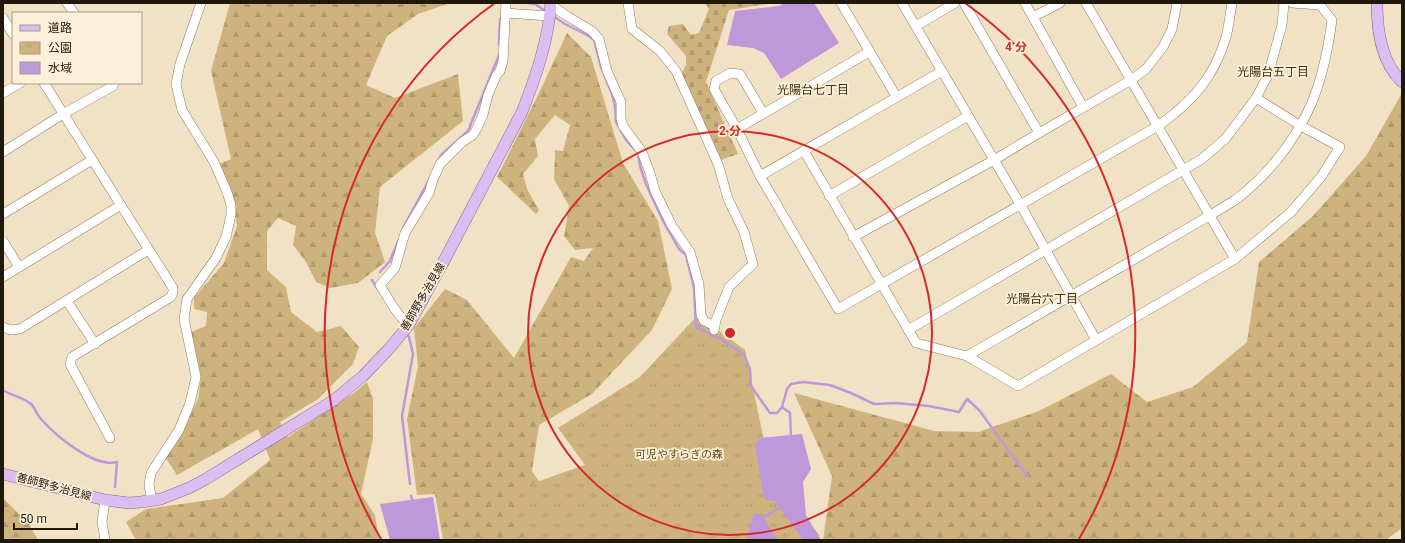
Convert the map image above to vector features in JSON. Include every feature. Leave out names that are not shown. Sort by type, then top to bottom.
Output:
[{"type":"main road","points":[[1377,3],[1380,38],[1389,67],[1402,82]]},
{"type":"main road","name":"善師野多治見線","points":[[3,474],[105,500],[129,503],[171,496],[206,479],[334,400],[363,376],[408,326],[522,112],[545,45],[548,10]]},
{"type":"street","points":[[68,3],[73,12]]},
{"type":"street","points":[[152,500],[149,485],[151,473],[179,430],[190,403],[196,377],[184,319],[187,299],[216,258],[226,237],[231,214],[231,204],[227,192],[214,162],[182,110],[176,84],[180,64],[201,3]]},
{"type":"street","points":[[408,326],[394,308],[380,285],[395,268],[405,233],[429,193],[440,164],[462,142],[473,135],[483,115],[488,95],[496,76],[500,71],[503,61],[506,3]]},
{"type":"street","points":[[505,13],[522,14],[548,10],[567,16],[592,31],[599,39],[607,71],[621,102],[621,119],[623,126],[642,152],[655,191],[672,226],[690,252],[699,284],[701,315],[704,321],[714,329],[729,287],[753,264],[744,232],[728,199],[718,164],[676,71],[660,51],[632,29],[628,3]]},
{"type":"street","points":[[841,3],[896,96]]},
{"type":"street","points":[[902,3],[1020,204],[1096,340]]},
{"type":"street","points":[[916,26],[955,3]]},
{"type":"street","points":[[964,3],[1039,133]]},
{"type":"street","points":[[1025,3],[1083,107]]},
{"type":"street","points":[[1033,17],[1060,3]]},
{"type":"street","points":[[1086,3],[1235,259]]},
{"type":"street","points":[[853,237],[994,160],[1131,80],[1146,69],[1163,47],[1172,29],[1177,3]]},
{"type":"street","points":[[763,113],[740,74],[730,73],[716,82],[714,89],[737,129],[760,176],[838,309],[1158,126],[1180,109],[1197,93],[1207,80],[1218,61],[1226,36],[1232,3]]},
{"type":"street","points":[[908,330],[1202,159],[1226,138],[1256,98],[1268,75],[1282,25],[1284,3]]},
{"type":"street","points":[[967,356],[1209,216],[1234,200],[1261,177],[1275,162],[1301,126],[1318,87],[1328,50],[1332,20],[1320,5],[1292,3]]},
{"type":"street","points":[[3,18],[12,32]]},
{"type":"street","points":[[737,129],[869,52]]},
{"type":"street","points":[[760,176],[896,96],[942,71]]},
{"type":"street","points":[[3,94],[18,84]]},
{"type":"street","points":[[45,84],[173,288],[171,297],[72,357],[70,364],[110,438]]},
{"type":"street","points":[[3,152],[63,114],[113,86],[114,84]]},
{"type":"street","points":[[804,151],[881,285],[916,342],[967,356],[1018,386],[1235,259],[1291,212],[1321,177],[1340,147],[1301,126],[1256,98]]},
{"type":"street","points":[[829,196],[968,116]]},
{"type":"street","points":[[3,214],[92,160]]},
{"type":"street","points":[[3,277],[121,205]]},
{"type":"street","points":[[3,241],[19,267]]},
{"type":"street","points":[[3,327],[11,330],[20,330],[148,250]]},
{"type":"street","points":[[173,292],[187,299]]},
{"type":"street","points":[[67,301],[95,344]]},
{"type":"street","points":[[105,500],[102,522],[105,540]]},
{"type":"green space","points":[[230,3],[450,3],[418,14],[387,36],[366,85],[395,98],[458,74],[463,121],[380,187],[375,233],[385,262],[358,283],[330,288],[316,282],[306,262],[293,245],[296,226],[278,218],[267,231],[267,270],[286,287],[291,312],[317,332],[341,326],[359,347],[353,364],[318,399],[280,422],[288,437],[355,392],[367,382],[373,398],[373,439],[361,494],[375,515],[379,540],[136,540],[126,522],[146,509],[223,498],[270,460],[258,429],[177,475],[165,457],[182,433],[198,399],[201,377],[191,332],[206,326],[207,312],[194,309],[194,298],[224,263],[237,226],[234,203],[228,182],[219,164],[231,159],[211,71]]},
{"type":"green space","points":[[705,3],[774,3],[729,10],[706,82],[738,154],[721,160],[681,74],[686,65],[686,56],[667,34],[669,26],[683,24],[691,35],[699,33],[709,9]]},
{"type":"green space","points":[[567,33],[591,57],[623,163],[658,221],[672,289],[652,330],[592,394],[539,425],[532,471],[562,515],[724,540],[443,540],[435,494],[417,495],[407,419],[418,366],[414,328],[445,289],[467,300],[514,358],[571,257],[584,261],[593,248],[575,250],[564,236],[569,206],[554,179],[555,150],[563,151],[570,125],[555,115],[535,139],[538,156],[523,174],[527,189],[539,210],[536,214],[497,177]]},
{"type":"green space","points":[[1402,93],[1402,528],[1386,540],[823,540],[832,476],[794,393],[934,431],[978,432],[1039,411],[1111,374],[1147,402],[1193,387],[1247,342],[1259,262],[1313,216],[1366,156]]},
{"type":"green space","name":"可児やすらぎの森","points":[[698,315],[745,350],[775,493],[818,533],[820,540],[527,540],[514,521],[522,487],[585,465],[558,428],[640,377]]},
{"type":"green space","points":[[3,498],[29,524],[38,540],[3,540]]},
{"type":"water","points":[[784,3],[814,3],[839,43],[781,79],[764,53],[753,48],[727,45],[735,11],[779,6]]},
{"type":"water","points":[[802,434],[811,469],[803,482],[806,515],[821,540],[803,540],[775,501],[766,500],[763,494],[755,444],[760,438]]},
{"type":"water","points":[[433,497],[440,540],[390,540],[380,504]]},
{"type":"water","points":[[754,513],[762,516],[778,540],[747,540]]},
{"type":"waterway","points":[[528,3],[535,4],[547,12]]},
{"type":"waterway","points":[[553,16],[594,40],[601,67],[612,94],[615,106],[616,122],[626,140],[638,153],[640,166],[646,184],[663,221],[679,249],[686,255],[694,288],[696,327],[721,339],[744,355],[750,369],[751,386],[770,413],[777,413],[782,407],[787,389],[791,384],[803,382],[830,385],[874,404],[895,403],[929,406],[959,412],[967,399],[979,410],[1028,477]]},
{"type":"waterway","points":[[499,44],[500,19],[502,19]]},
{"type":"waterway","points":[[438,161],[441,155],[468,131],[499,55]]},
{"type":"waterway","points":[[403,228],[429,180]]},
{"type":"waterway","points":[[380,272],[390,261],[399,239]]},
{"type":"waterway","points":[[372,280],[377,288]]},
{"type":"waterway","points":[[407,334],[413,354],[402,416],[410,484]]},
{"type":"waterway","points":[[3,390],[31,404],[40,417],[56,434],[87,456],[108,463],[117,462],[115,487]]},
{"type":"waterway","points":[[782,407],[790,413],[791,437]]},
{"type":"waterway","points":[[411,496],[413,503]]},
{"type":"waterway","points":[[760,520],[780,507],[780,505]]},
{"type":"district","name":"光陽台五丁目","points":[[1273,72]]},
{"type":"district","name":"光陽台七丁目","points":[[813,90]]},
{"type":"district","name":"光陽台六丁目","points":[[1042,299]]}]
